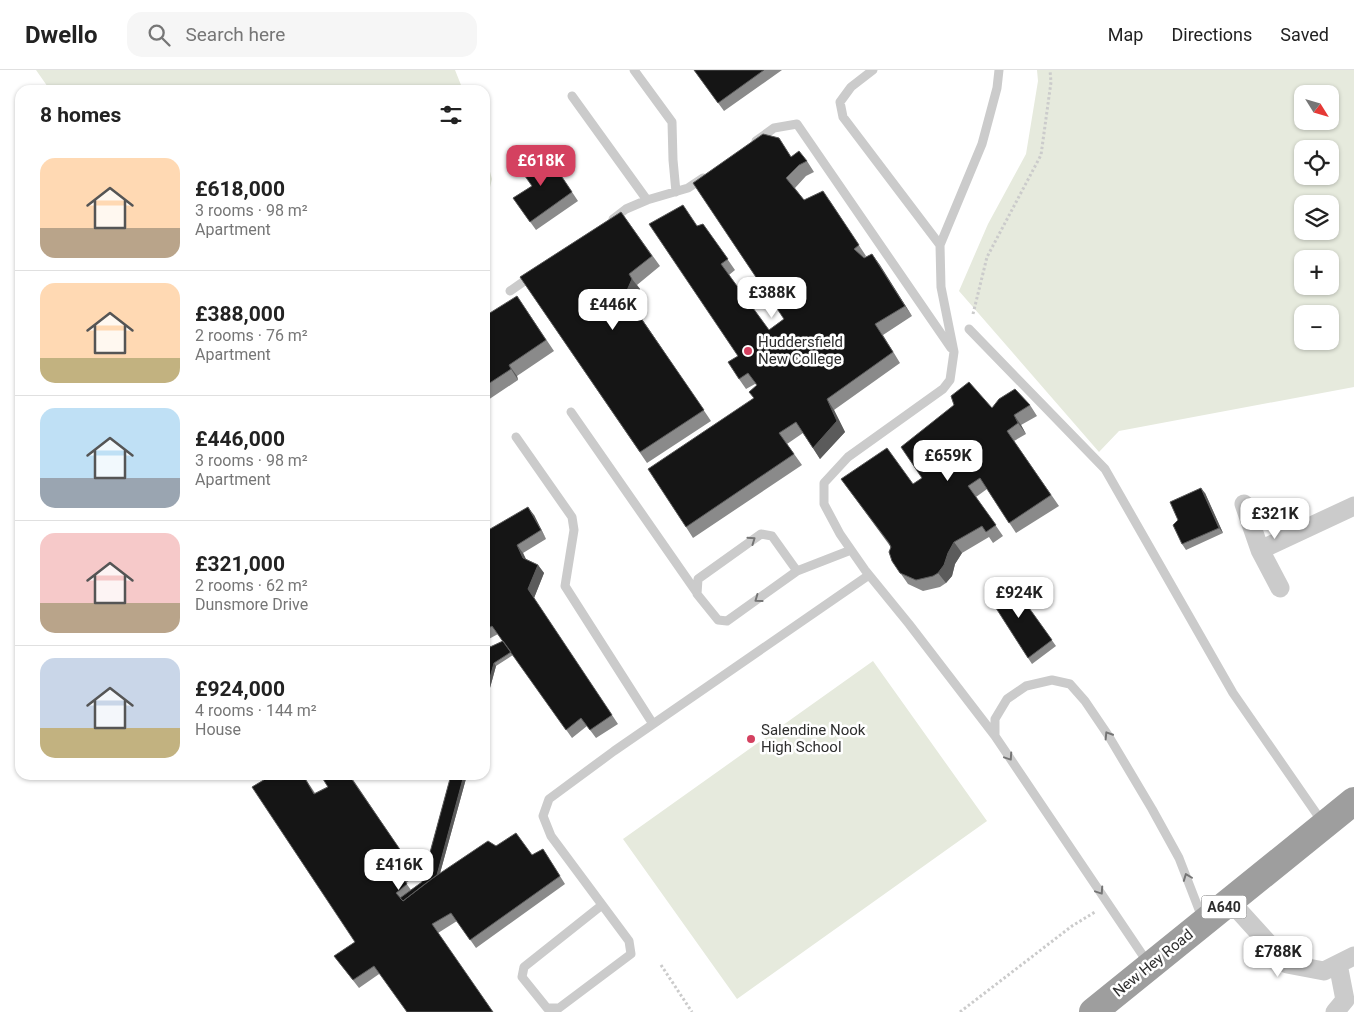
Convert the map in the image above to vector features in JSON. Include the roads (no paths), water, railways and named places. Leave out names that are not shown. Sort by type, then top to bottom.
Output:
[{"type":"highway","name":"New Hey Road","points":[[1093,1012],[1354,801]]},
{"type":"street","points":[[1244,504],[1260,550],[1280,588]]},
{"type":"street","points":[[1260,550],[1354,506]]},
{"type":"street","points":[[1230,901],[1287,964],[1324,971],[1346,960],[1345,1000],[1335,1012]]},
{"type":"lane","points":[[634,70],[672,122],[672,160],[676,192]]},
{"type":"lane","points":[[874,70],[851,86],[840,102],[844,117],[940,244]]},
{"type":"lane","points":[[999,70],[998,88],[982,144],[940,244],[941,286],[954,352],[950,380],[943,389],[848,457],[824,483],[824,504],[840,534],[869,575],[909,624],[994,736],[1150,966]]},
{"type":"lane","points":[[572,96],[647,200]]},
{"type":"lane","points":[[751,144],[774,128],[796,124],[954,352]]},
{"type":"lane","points":[[603,226],[626,209],[647,200],[688,188],[712,172]]},
{"type":"lane","points":[[510,291],[541,269]]},
{"type":"lane","points":[[969,329],[1105,469],[1233,693],[1324,825]]},
{"type":"lane","points":[[571,412],[697,594],[718,620],[727,621],[797,571],[851,550]]},
{"type":"lane","points":[[516,438],[572,517],[574,530],[565,586],[652,724]]},
{"type":"lane","points":[[697,594],[698,579],[761,534],[772,536],[797,571]]},
{"type":"lane","points":[[602,905],[524,968],[522,977],[548,1008],[559,1008],[631,954],[629,941],[551,836],[543,816],[549,799],[652,724],[869,575]]},
{"type":"lane","points":[[994,736],[995,719],[1008,699],[1014,694],[1026,686],[1052,680],[1070,684],[1085,701],[1108,735],[1152,809],[1179,858],[1204,922]]},
{"type":"place","name":"Huddersfield New College","points":[[748,351]]},
{"type":"place","name":"Salendine Nook High School","points":[[751,739]]}]
